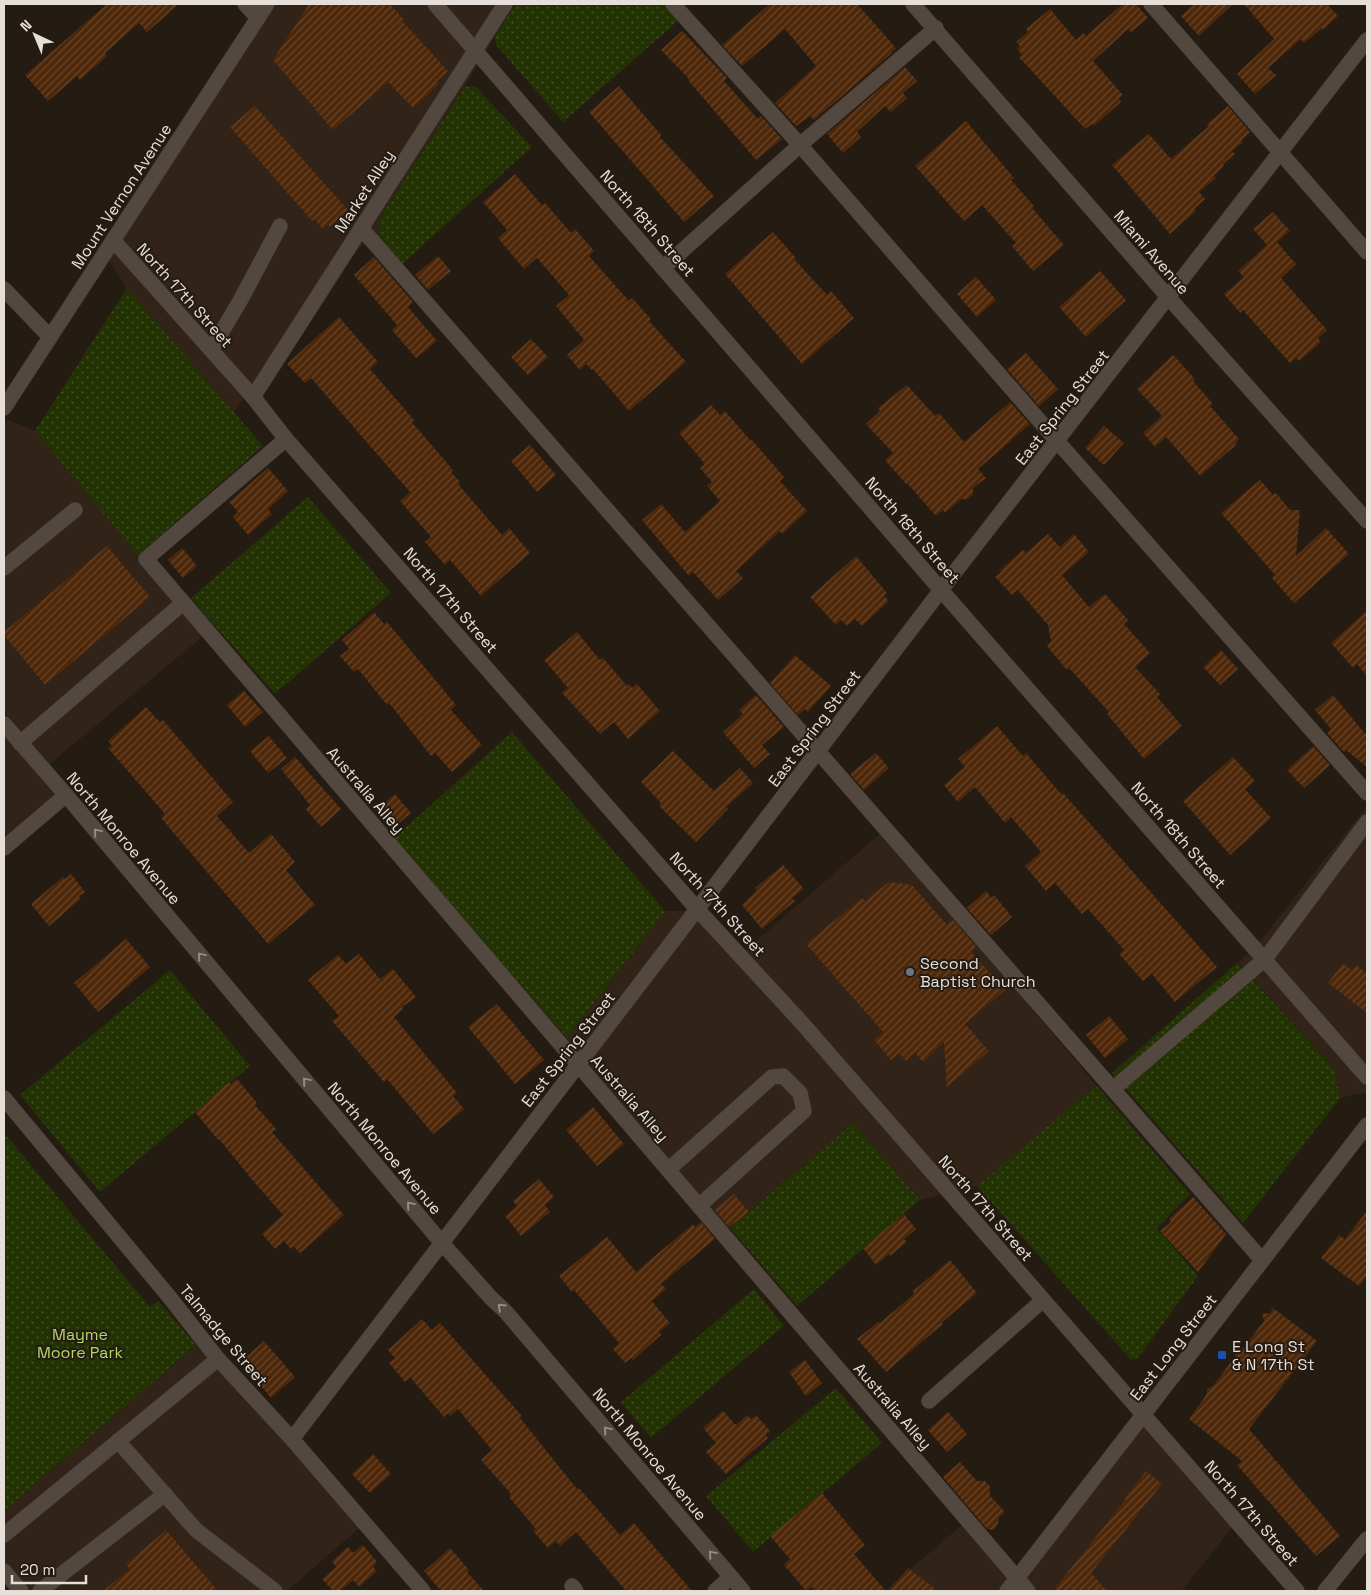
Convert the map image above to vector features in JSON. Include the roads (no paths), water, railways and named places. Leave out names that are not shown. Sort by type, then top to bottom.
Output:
[{"type":"street","points":[[245,4],[258,18]]},
{"type":"street","name":"Mount Vernon Avenue","points":[[4,408],[267,4]]},
{"type":"street","name":"North 18th Street","points":[[434,4],[475,49],[941,590],[1367,1076]]},
{"type":"street","name":"Market Alley","points":[[253,397],[505,4]]},
{"type":"street","points":[[673,4],[800,145],[1057,441],[1367,793]]},
{"type":"street","points":[[1150,4],[1367,252]]},
{"type":"street","name":"Miami Avenue","points":[[919,6],[1169,298],[1367,521]]},
{"type":"street","points":[[663,268],[800,145],[936,28]]},
{"type":"street","name":"East Spring Street","points":[[292,1439],[941,590],[1367,40]]},
{"type":"street","points":[[211,350],[280,226]]},
{"type":"street","points":[[361,228],[1262,1260]]},
{"type":"street","name":"North 17th Street","points":[[113,240],[253,397],[286,438],[698,910],[802,1023],[1297,1591]]},
{"type":"street","points":[[6,298],[50,337]]},
{"type":"street","name":"Australia Alley","points":[[286,438],[146,559],[1028,1591]]},
{"type":"street","points":[[4,568],[75,510]]},
{"type":"street","points":[[20,743],[184,603]]},
{"type":"street","name":"North Monroe Avenue","points":[[4,724],[66,795],[441,1242],[512,1319],[743,1591]]},
{"type":"street","points":[[4,848],[66,795]]},
{"type":"street","points":[[1113,1089],[1265,959],[1367,822]]},
{"type":"street","points":[[668,1170],[772,1077],[783,1076],[800,1093],[804,1111],[699,1206]]},
{"type":"street","name":"Talmadge Street","points":[[4,1098],[218,1358],[292,1439],[422,1591]]},
{"type":"street","name":"East Long Street","points":[[1007,1591],[1367,1125]]},
{"type":"street","points":[[929,1401],[1043,1300]]},
{"type":"street","points":[[4,1535],[218,1358]]},
{"type":"street","points":[[118,1441],[196,1530],[275,1591]]},
{"type":"street","points":[[40,1591],[165,1494]]},
{"type":"street","points":[[1325,1591],[1367,1539]]},
{"type":"street","points":[[4,1571],[21,1591]]},
{"type":"street","points":[[715,1591],[731,1577]]},
{"type":"place","name":"Second Baptist Church","points":[[910,972]]},
{"type":"place","name":"E Long St & N 17th St","points":[[1222,1355]]},
{"type":"park label","name":"Mayme Moore Park","points":[[80,1343]]}]
